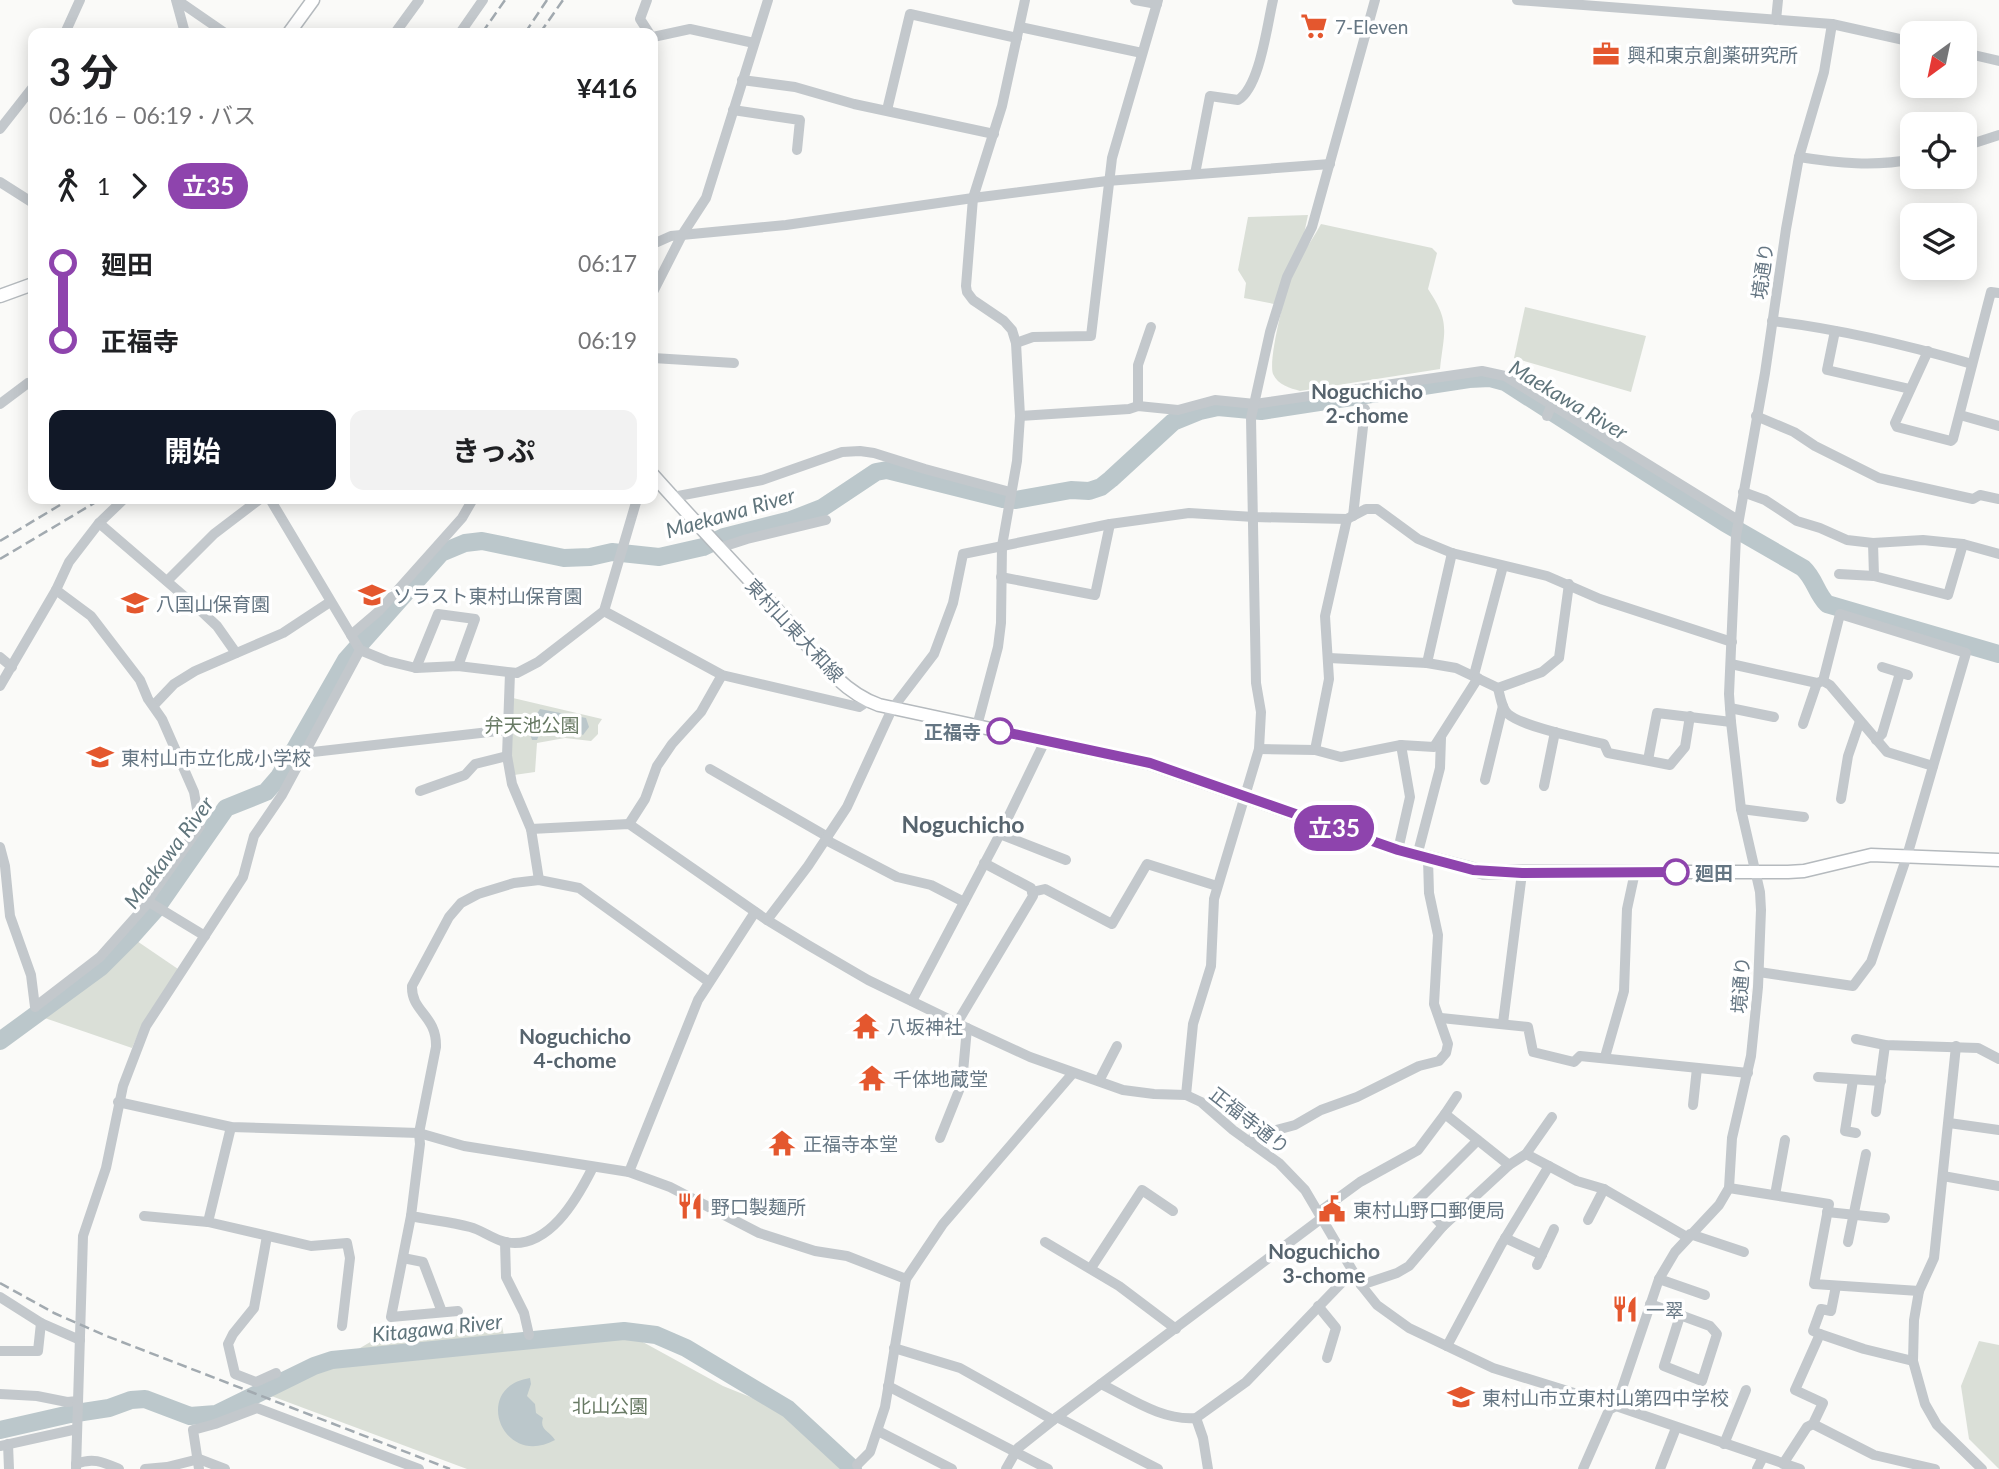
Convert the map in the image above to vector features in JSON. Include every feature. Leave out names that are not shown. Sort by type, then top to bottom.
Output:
[{"type":"main road","points":[[293,28],[313,0]]},
{"type":"main road","points":[[0,296],[28,286]]},
{"type":"main road","name":"東村山東大和線","points":[[658,480],[784,617],[836,678],[868,701],[892,709],[1150,763],[1398,850],[1483,872],[1804,871],[1871,855],[1999,860]]},
{"type":"street","points":[[67,28],[80,0]]},
{"type":"street","points":[[176,0],[184,28]]},
{"type":"street","points":[[176,0],[218,28]]},
{"type":"street","points":[[399,28],[419,0]]},
{"type":"street","points":[[463,28],[483,0]]},
{"type":"street","points":[[646,28],[640,19],[648,0]]},
{"type":"street","points":[[658,282],[682,235],[706,198],[768,0]]},
{"type":"street","points":[[977,726],[998,647],[1002,546],[1017,461],[1020,416],[1016,344],[1012,330],[967,292],[973,198],[1011,71],[1025,0]]},
{"type":"street","points":[[1016,344],[1032,337],[1091,336],[1107,181],[1157,2],[1135,0]]},
{"type":"street","points":[[1195,174],[1210,96],[1238,100],[1245,96],[1254,78],[1273,0]]},
{"type":"street","points":[[1186,1095],[1193,1024],[1211,966],[1214,899],[1259,749],[1261,712],[1256,683],[1253,410],[1270,332],[1287,277],[1311,227],[1375,0]]},
{"type":"street","points":[[1517,0],[1832,24],[1900,39]]},
{"type":"street","points":[[1776,20],[1778,0]]},
{"type":"street","points":[[887,110],[910,14],[1017,38]]},
{"type":"street","name":"境通り","points":[[1729,1188],[1732,1138],[1748,1073],[1759,972],[1761,910],[1741,809],[1730,708],[1737,527],[1799,157],[1824,72],[1832,24]]},
{"type":"street","points":[[1020,27],[1142,53]]},
{"type":"street","points":[[658,36],[690,29],[754,43]]},
{"type":"street","points":[[1978,56],[1999,61]]},
{"type":"street","points":[[743,80],[795,87],[854,104],[993,134]]},
{"type":"street","points":[[0,129],[28,93]]},
{"type":"street","points":[[733,110],[800,120],[797,150]]},
{"type":"street","points":[[1977,142],[1999,135]]},
{"type":"street","points":[[1799,157],[1879,164],[1900,161]]},
{"type":"street","points":[[658,242],[671,236],[786,225],[1107,181],[1330,164]]},
{"type":"street","points":[[0,183],[28,199]]},
{"type":"street","points":[[1927,351],[1895,423],[1897,427],[1951,441],[1991,292],[1999,293]]},
{"type":"street","points":[[1772,321],[1835,331],[1927,351],[1972,364]]},
{"type":"street","points":[[1138,406],[1138,365],[1151,327]]},
{"type":"street","points":[[1835,331],[1827,370],[1910,389]]},
{"type":"street","points":[[658,358],[734,363]]},
{"type":"street","points":[[1020,416],[1129,409],[1138,406],[1178,410],[1215,400],[1253,410],[1482,371],[1505,376],[1737,527]]},
{"type":"street","points":[[0,404],[28,384]]},
{"type":"street","points":[[1547,416],[1552,405]]},
{"type":"street","points":[[1315,750],[1328,680],[1325,616],[1350,517],[1365,409]]},
{"type":"street","points":[[1960,415],[1999,426]]},
{"type":"street","points":[[1756,416],[1794,432],[1815,446],[1879,478],[1973,499],[1980,495],[1999,499]]},
{"type":"street","points":[[673,497],[762,480],[842,452],[860,451],[1009,497]]},
{"type":"street","points":[[1743,492],[1765,500],[1797,521],[1847,540],[1873,543],[1923,540],[1963,544],[1999,554]]},
{"type":"street","points":[[0,686],[69,562],[99,523],[119,504]]},
{"type":"street","points":[[167,581],[214,534],[253,504]]},
{"type":"street","points":[[273,504],[359,649],[387,661],[416,668],[458,666],[510,673],[517,673],[537,662],[604,611],[636,504]]},
{"type":"street","points":[[351,635],[379,611],[462,518],[470,504]]},
{"type":"street","points":[[766,920],[827,839],[847,807],[892,709],[934,653],[953,603],[962,554],[1110,524],[1189,513],[1254,517],[1350,517],[1366,509],[1377,509],[1418,538],[1452,553],[1547,576],[1600,599],[1732,642]]},
{"type":"street","points":[[715,543],[747,539],[826,520]]},
{"type":"street","points":[[99,523],[217,626],[236,653]]},
{"type":"street","points":[[1001,578],[1095,595],[1110,524]]},
{"type":"street","points":[[1873,543],[1874,576]]},
{"type":"street","points":[[1839,573],[1874,576],[1948,595],[1963,544]]},
{"type":"street","points":[[1427,663],[1452,553]]},
{"type":"street","points":[[1259,749],[1315,750],[1341,757],[1401,745],[1434,747],[1476,677],[1503,566]]},
{"type":"street","points":[[1329,658],[1427,663],[1456,668],[1498,688],[1542,671],[1559,658],[1569,584]]},
{"type":"street","points":[[0,847],[5,866],[10,916],[31,975],[35,1007],[100,957],[149,902],[200,826],[194,792],[140,680],[91,616],[55,590]]},
{"type":"street","points":[[154,705],[174,684],[195,671],[283,633],[330,601]]},
{"type":"street","points":[[604,611],[722,675],[859,707],[868,701]]},
{"type":"street","points":[[416,668],[438,614],[475,619],[458,666]]},
{"type":"street","points":[[1759,972],[1853,986],[1871,962],[1907,856],[1966,653],[1840,614],[1820,682],[1803,724]]},
{"type":"street","points":[[76,1466],[83,1236],[106,1168],[118,1102],[146,1026],[243,877],[254,836],[282,795],[359,649]]},
{"type":"street","points":[[0,657],[12,667]]},
{"type":"street","points":[[1731,664],[1830,685],[1887,752],[1933,766]]},
{"type":"street","points":[[1876,740],[1882,734],[1904,674],[1882,667]]},
{"type":"street","points":[[510,673],[507,756],[512,784],[531,829],[539,880]]},
{"type":"street","points":[[531,829],[629,824],[645,799],[657,766],[672,744],[701,712],[722,675]]},
{"type":"street","points":[[1498,688],[1508,714],[1555,732],[1604,744],[1608,753],[1670,765],[1685,747],[1690,716]]},
{"type":"street","points":[[1485,780],[1503,706]]},
{"type":"street","points":[[1730,708],[1774,718]]},
{"type":"street","points":[[1648,760],[1657,713],[1731,722]]},
{"type":"street","points":[[1841,799],[1848,756],[1860,721]]},
{"type":"street","points":[[304,753],[507,730]]},
{"type":"street","points":[[1544,786],[1555,732]]},
{"type":"street","points":[[1250,1142],[1254,1136],[1295,1125],[1321,1110],[1357,1097],[1419,1066],[1440,1061],[1446,1053],[1448,1044],[1434,1004],[1438,935],[1423,857],[1440,768],[1441,738]]},
{"type":"street","points":[[912,1001],[1000,834],[1045,741]]},
{"type":"street","points":[[1398,850],[1410,797],[1401,745]]},
{"type":"street","points":[[420,791],[465,775],[475,764],[507,756]]},
{"type":"street","points":[[710,769],[827,839],[897,877],[931,885],[964,902]]},
{"type":"street","points":[[1741,809],[1804,817]]},
{"type":"street","name":"正福寺通り","points":[[629,824],[766,920],[868,980],[1030,1057],[1123,1090],[1186,1095],[1212,1110],[1279,1163],[1305,1190],[1361,1285],[1377,1305],[1409,1328],[1493,1368],[1616,1406],[1800,1469]]},
{"type":"street","points":[[1000,834],[1066,860]]},
{"type":"street","points":[[957,1023],[1033,895],[1031,888],[984,863]]},
{"type":"street","points":[[1032,892],[1045,889],[1112,924],[1147,864],[1217,886]]},
{"type":"street","points":[[1605,1057],[1624,992],[1626,920],[1635,872]]},
{"type":"street","points":[[1503,1023],[1522,873]]},
{"type":"street","points":[[457,1311],[391,1317],[411,1216],[419,1133],[436,1048],[436,1034],[412,995],[412,986],[449,917],[461,903],[478,894],[513,883],[539,880],[579,888],[709,982]]},
{"type":"street","points":[[149,902],[205,936]]},
{"type":"street","points":[[629,1172],[698,1000],[755,912]]},
{"type":"street","points":[[1441,1018],[1528,1027],[1533,1052],[1574,1062],[1580,1056],[1605,1057],[1748,1073]]},
{"type":"street","points":[[940,1138],[962,1083],[967,1028]]},
{"type":"street","points":[[1856,1040],[1885,1045],[1978,1048],[1999,1059]]},
{"type":"street","points":[[1876,1112],[1885,1045]]},
{"type":"street","points":[[1099,1081],[1117,1046]]},
{"type":"street","points":[[1956,1046],[1934,1258],[1919,1291],[1914,1320],[1913,1362],[1925,1404],[1937,1425],[1982,1469]]},
{"type":"street","points":[[1693,1105],[1697,1068]]},
{"type":"street","points":[[858,1465],[870,1452],[878,1431],[906,1279],[943,1224],[1073,1073]]},
{"type":"street","points":[[1818,1077],[1881,1081]]},
{"type":"street","points":[[1853,1080],[1845,1131],[1856,1133]]},
{"type":"street","points":[[1006,1469],[1016,1452],[1055,1418],[1176,1329],[1360,1182],[1418,1150],[1457,1096]]},
{"type":"street","points":[[118,1102],[231,1127],[419,1133],[464,1146],[629,1172],[670,1187],[759,1233],[815,1251],[846,1256],[906,1279]]},
{"type":"street","points":[[1445,1114],[1509,1165]]},
{"type":"street","points":[[1361,1285],[1409,1266],[1443,1226],[1509,1165],[1526,1154],[1552,1117]]},
{"type":"street","points":[[1949,1123],[1999,1130]]},
{"type":"street","points":[[208,1222],[231,1127]]},
{"type":"street","points":[[1406,1211],[1478,1140]]},
{"type":"street","points":[[1775,1195],[1785,1140]]},
{"type":"street","points":[[1526,1154],[1577,1181],[1604,1189],[1689,1236],[1744,1252]]},
{"type":"street","points":[[1848,1242],[1866,1154]]},
{"type":"street","points":[[1447,1346],[1505,1238],[1549,1166]]},
{"type":"street","points":[[411,1216],[470,1227],[505,1242],[528,1242],[546,1233],[581,1192],[593,1167]]},
{"type":"street","points":[[1943,1176],[1999,1186]]},
{"type":"street","points":[[1583,1469],[1609,1410],[1616,1406],[1659,1279],[1675,1252],[1718,1205],[1729,1188],[1829,1204],[1814,1284],[1919,1291]]},
{"type":"street","points":[[1588,1220],[1604,1189]]},
{"type":"street","points":[[1091,1268],[1142,1190],[1172,1211]]},
{"type":"street","points":[[1418,1200],[1443,1226]]},
{"type":"street","points":[[1828,1212],[1885,1218]]},
{"type":"street","points":[[144,1216],[208,1222],[311,1246],[347,1243],[350,1258],[342,1326]]},
{"type":"street","points":[[1505,1238],[1539,1260],[1554,1229]]},
{"type":"street","points":[[267,1236],[254,1308],[233,1334],[228,1344],[228,1352],[234,1374],[256,1382],[276,1373]]},
{"type":"street","points":[[505,1242],[506,1277],[524,1312],[529,1335]]},
{"type":"street","points":[[1045,1242],[1119,1286],[1176,1329]]},
{"type":"street","points":[[403,1258],[423,1262],[442,1312]]},
{"type":"street","points":[[1101,1384],[1152,1410],[1196,1418],[1245,1382],[1352,1272]]},
{"type":"street","points":[[1659,1279],[1705,1295]]},
{"type":"street","points":[[1836,1286],[1831,1311],[1821,1309],[1812,1331],[1913,1362]]},
{"type":"street","points":[[0,1297],[41,1323],[80,1340]]},
{"type":"street","points":[[1650,1304],[1710,1326],[1717,1334],[1702,1381],[1664,1366],[1680,1316]]},
{"type":"street","points":[[1318,1306],[1336,1328],[1327,1357]]},
{"type":"street","points":[[0,1351],[38,1351],[41,1323]]},
{"type":"street","points":[[1783,1464],[1807,1427],[1813,1424],[1823,1403],[1795,1391],[1820,1334]]},
{"type":"street","points":[[894,1348],[960,1368],[1158,1469]]},
{"type":"street","points":[[888,1386],[1048,1469]]},
{"type":"street","points":[[1724,1444],[1746,1390]]},
{"type":"street","points":[[0,1394],[37,1396],[78,1403]]},
{"type":"street","points":[[199,1464],[193,1430],[257,1408],[419,1469]]},
{"type":"street","points":[[1196,1418],[1203,1438],[1208,1469]]},
{"type":"street","points":[[9,1469],[4,1445],[78,1424]]},
{"type":"street","points":[[1813,1424],[1874,1455],[1935,1469]]},
{"type":"street","points":[[1665,1467],[1676,1427]]},
{"type":"street","points":[[878,1431],[952,1469]]},
{"type":"street","points":[[1757,1469],[1763,1457]]},
{"type":"street","points":[[76,1466],[86,1459],[99,1460],[119,1469]]},
{"type":"street","points":[[145,1469],[199,1464],[225,1469]]},
{"type":"green space","points":[[1308,215],[1304,234],[1274,304],[1244,298],[1246,283],[1238,270],[1248,217]]},
{"type":"green space","points":[[1321,224],[1432,248],[1437,253],[1428,289],[1443,319],[1440,369],[1300,391],[1285,386],[1275,378],[1273,355],[1288,285]]},
{"type":"green space","points":[[1525,307],[1646,336],[1631,392],[1514,358]]},
{"type":"green space","name":"弁天池公園","points":[[513,698],[602,719],[598,725],[598,734],[591,741],[565,738],[537,743],[535,772],[514,775],[510,752]]},
{"type":"green space","points":[[131,937],[178,969],[143,1023],[132,1048],[36,1015],[101,967]]},
{"type":"green space","name":"北山公園","points":[[480,1326],[502,1326],[507,1350],[628,1339],[641,1341],[723,1386],[773,1406],[844,1469],[467,1469],[266,1394],[333,1364],[372,1341]]},
{"type":"green space","points":[[1979,1341],[1999,1345],[1999,1469],[1969,1439],[1961,1386]]},
{"type":"shaded area","points":[[540,709],[586,718],[589,727],[583,735],[570,729],[567,735],[549,735],[541,730],[537,740],[532,740],[528,728]]},
{"type":"shaded area","points":[[530,1378],[527,1396],[535,1404],[536,1413],[543,1418],[544,1428],[555,1440],[536,1446],[520,1444],[508,1436],[500,1423],[498,1409],[502,1396],[512,1384]]},
{"type":"waterway","name":"Maekawa River","points":[[0,1041],[101,967],[131,937],[155,910],[226,808],[266,792],[279,777],[346,660],[441,553],[465,543],[482,541],[564,558],[590,557],[612,552],[659,557],[703,547],[724,537],[791,520],[822,508],[876,472],[887,470],[1003,499],[1016,500],[1071,490],[1089,491],[1101,487],[1111,479],[1173,422],[1200,411],[1218,407],[1261,411],[1490,378],[1505,382],[1725,523],[1803,568],[1827,604],[1999,654]]},
{"type":"waterway","name":"Kitagawa River","points":[[0,1430],[109,1408],[131,1400],[145,1399],[190,1416],[216,1414],[314,1366],[332,1360],[624,1331],[656,1335],[686,1348],[788,1409],[853,1469]]},
{"type":"railway","points":[[485,28],[505,0]]},
{"type":"railway","points":[[528,28],[547,0]]},
{"type":"railway","points":[[543,28],[563,0]]},
{"type":"railway","points":[[0,541],[62,504]]},
{"type":"railway","points":[[0,559],[93,504]]},
{"type":"railway","points":[[0,1283],[54,1313],[104,1335],[450,1469]]},
{"type":"bus line","name":"立35","points":[[1000,731],[1150,763],[1398,850],[1473,870],[1522,873],[1676,872]]},
{"type":"place","name":"7-Eleven","points":[[1314,26]]},
{"type":"place","name":"興和東京創薬研究所","points":[[1606,54]]},
{"type":"place","name":"ソラスト東村山保育園","points":[[372,595]]},
{"type":"place","name":"八国山保育園","points":[[135,603]]},
{"type":"place","name":"正福寺","points":[[1000,731]]},
{"type":"place","name":"東村山市立化成小学校","points":[[100,757]]},
{"type":"place","name":"廻田","points":[[1676,872]]},
{"type":"place","name":"八坂神社","points":[[866,1026]]},
{"type":"place","name":"千体地蔵堂","points":[[872,1078]]},
{"type":"place","name":"正福寺本堂","points":[[782,1143]]},
{"type":"place","name":"野口製麺所","points":[[690,1206]]},
{"type":"place","name":"東村山野口郵便局","points":[[1332,1209]]},
{"type":"place","name":"一翠","points":[[1625,1309]]},
{"type":"place","name":"東村山市立東村山第四中学校","points":[[1461,1397]]},
{"type":"district","name":"Noguchicho 2-chome","points":[[1367,402]]},
{"type":"district","name":"Noguchicho","points":[[963,824]]},
{"type":"district","name":"Noguchicho 4-chome","points":[[575,1047]]},
{"type":"district","name":"Noguchicho 3-chome","points":[[1324,1262]]}]
